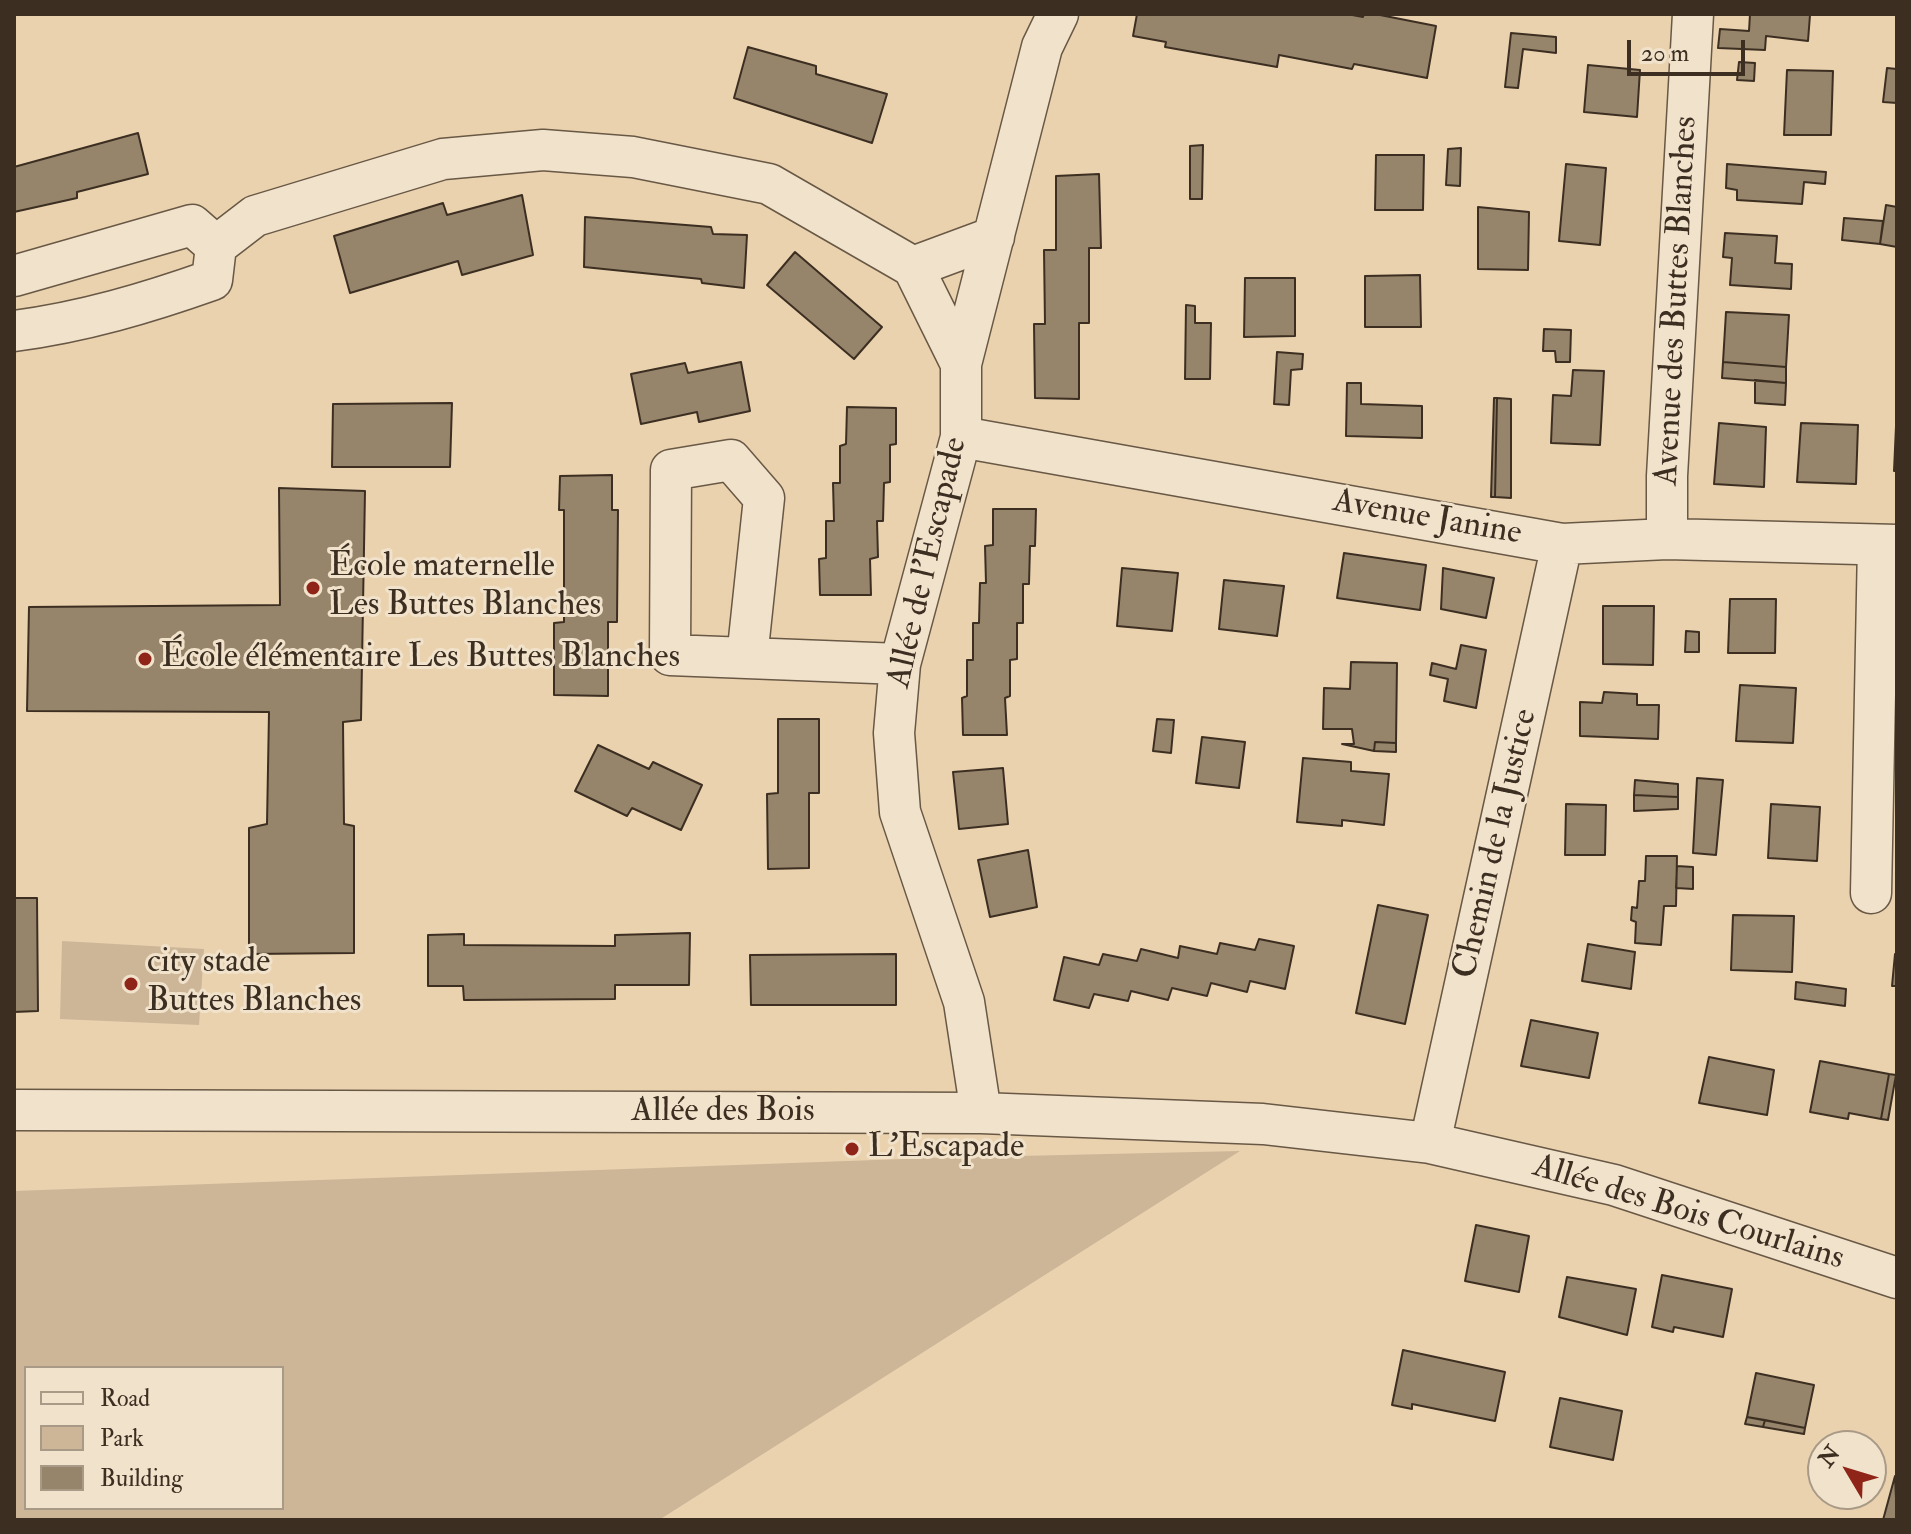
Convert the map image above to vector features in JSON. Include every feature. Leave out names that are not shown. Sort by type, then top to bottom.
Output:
[{"type":"street","name":"Allée de l'Escapade","points":[[981,1113],[964,1002],[900,812],[894,733],[900,664],[961,437],[961,364],[1042,47],[1058,14]]},
{"type":"street","name":"Avenue des Buttes Blanches","points":[[1667,539],[1667,476],[1693,14]]},
{"type":"street","points":[[14,331],[55,326],[154,302],[212,280],[216,246],[255,216],[443,159],[543,150],[633,157],[769,184],[913,267],[961,364]]},
{"type":"street","points":[[14,276],[192,225],[216,246]]},
{"type":"street","points":[[913,267],[994,237]]},
{"type":"street","name":"Avenue Janine","points":[[961,437],[1562,544],[1667,539],[1887,545]]},
{"type":"street","points":[[747,658],[764,498],[731,460],[671,470],[670,655],[900,664]]},
{"type":"street","name":"Chemin de la Justice","points":[[1430,1143],[1562,544]]},
{"type":"street","points":[[1871,893],[1887,545]]},
{"type":"street","name":"Allée des Bois","points":[[14,1110],[981,1113],[1263,1124],[1430,1143]]},
{"type":"street","name":"Allée des Bois Courlains","points":[[1430,1143],[1614,1185],[1897,1278]]},
{"type":"green space","name":"city stade Buttes Blanches","points":[[62,941],[204,949],[199,1025],[60,1019]]},
{"type":"green space","points":[[1240,1151],[659,1520],[14,1520],[14,1191],[931,1158]]},
{"type":"building","points":[[1137,14],[1347,14],[1363,17],[1364,14],[1375,14],[1436,26],[1427,78],[1354,64],[1352,69],[1279,55],[1277,67],[1165,47],[1166,42],[1133,36]]},
{"type":"building","points":[[1750,14],[1810,15],[1808,41],[1766,36],[1765,50],[1718,48],[1720,29],[1749,31]]},
{"type":"building","points":[[1511,33],[1556,37],[1556,53],[1523,49],[1518,88],[1505,87]]},
{"type":"building","points":[[748,47],[816,66],[816,74],[887,94],[872,143],[734,98]]},
{"type":"building","points":[[1739,62],[1755,63],[1754,81],[1737,80]]},
{"type":"building","points":[[1588,65],[1640,70],[1637,117],[1584,112]]},
{"type":"building","points":[[1887,68],[1897,69],[1897,103],[1883,102]]},
{"type":"building","points":[[1787,70],[1833,71],[1831,135],[1784,135]]},
{"type":"building","points":[[138,133],[148,174],[77,192],[77,198],[14,212],[14,167]]},
{"type":"building","points":[[1203,145],[1202,199],[1190,199],[1190,146]]},
{"type":"building","points":[[1461,148],[1460,186],[1446,185],[1448,149]]},
{"type":"building","points":[[1376,155],[1424,155],[1423,210],[1375,210]]},
{"type":"building","points":[[1566,164],[1606,168],[1600,245],[1559,241]]},
{"type":"building","points":[[1727,164],[1826,172],[1825,184],[1804,182],[1802,204],[1737,200],[1737,190],[1726,188]]},
{"type":"building","points":[[1099,174],[1101,248],[1089,248],[1089,323],[1079,323],[1079,399],[1035,398],[1034,324],[1045,324],[1044,250],[1056,250],[1056,176]]},
{"type":"building","points":[[522,195],[533,255],[462,275],[458,261],[350,293],[334,236],[443,203],[447,215]]},
{"type":"building","points":[[1886,205],[1897,207],[1897,247],[1880,244]]},
{"type":"building","points":[[1478,207],[1529,212],[1528,270],[1478,269]]},
{"type":"building","points":[[585,217],[711,227],[713,234],[747,235],[744,288],[702,283],[701,279],[584,267]]},
{"type":"building","points":[[1844,218],[1883,221],[1880,244],[1842,240]]},
{"type":"building","points":[[1725,233],[1777,236],[1775,263],[1792,264],[1791,289],[1730,285],[1732,258],[1723,257]]},
{"type":"building","points":[[795,252],[882,327],[854,359],[767,285]]},
{"type":"building","points":[[1420,275],[1421,327],[1365,327],[1365,276]]},
{"type":"building","points":[[1245,278],[1295,278],[1295,336],[1244,337]]},
{"type":"building","points":[[1186,305],[1195,306],[1195,323],[1211,323],[1210,379],[1185,379]]},
{"type":"building","points":[[1726,312],[1789,315],[1786,367],[1723,362]]},
{"type":"building","points":[[1544,329],[1571,330],[1570,362],[1556,362],[1555,351],[1543,351]]},
{"type":"building","points":[[1277,352],[1303,354],[1302,369],[1291,370],[1289,405],[1274,404]]},
{"type":"building","points":[[741,362],[750,411],[699,422],[697,412],[641,424],[631,374],[685,363],[688,373]]},
{"type":"building","points":[[1723,362],[1786,367],[1786,383],[1722,378]]},
{"type":"building","points":[[1573,370],[1604,371],[1600,445],[1551,443],[1553,395],[1571,396]]},
{"type":"building","points":[[1755,380],[1786,383],[1785,405],[1755,403]]},
{"type":"building","points":[[1347,383],[1361,383],[1361,404],[1422,406],[1422,438],[1346,436]]},
{"type":"building","points":[[1494,398],[1497,398],[1495,497],[1491,497]]},
{"type":"building","points":[[1497,398],[1511,399],[1511,498],[1495,497]]},
{"type":"building","points":[[452,403],[450,467],[332,467],[333,404]]},
{"type":"building","points":[[847,407],[896,408],[896,444],[890,445],[890,482],[884,483],[883,521],[877,521],[878,557],[870,559],[871,595],[820,595],[819,559],[826,558],[826,521],[834,521],[833,483],[840,483],[840,446],[846,444]]},
{"type":"building","points":[[1719,423],[1766,427],[1764,487],[1714,484]]},
{"type":"building","points":[[1801,423],[1858,425],[1856,484],[1797,482]]},
{"type":"building","points":[[1896,426],[1897,471],[1894,471]]},
{"type":"building","points":[[612,475],[612,510],[618,510],[617,622],[608,622],[608,696],[554,695],[554,623],[564,622],[564,510],[559,510],[560,476]]},
{"type":"building","points":[[279,488],[365,491],[361,720],[343,722],[344,824],[354,826],[354,953],[249,954],[249,828],[267,824],[269,712],[27,711],[29,607],[280,605]]},
{"type":"building","points":[[993,509],[1036,509],[1035,546],[1030,546],[1029,584],[1023,584],[1023,623],[1017,623],[1017,659],[1010,660],[1010,696],[1005,698],[1007,735],[963,735],[962,698],[967,696],[967,660],[973,660],[973,623],[979,623],[980,583],[986,583],[985,546],[993,545]]},
{"type":"building","points":[[1344,553],[1426,565],[1420,610],[1337,598]]},
{"type":"building","points":[[1122,568],[1178,573],[1172,631],[1117,626]]},
{"type":"building","points":[[1443,568],[1494,578],[1486,618],[1441,609]]},
{"type":"building","points":[[1224,580],[1284,586],[1277,636],[1219,629]]},
{"type":"building","points":[[1730,599],[1776,599],[1775,653],[1728,653]]},
{"type":"building","points":[[1603,606],[1654,606],[1653,665],[1603,664]]},
{"type":"building","points":[[1686,631],[1699,632],[1699,652],[1685,652]]},
{"type":"building","points":[[1461,645],[1486,650],[1476,708],[1444,701],[1448,679],[1430,675],[1432,663],[1456,669]]},
{"type":"building","points":[[1351,662],[1397,663],[1396,743],[1375,742],[1374,751],[1342,744],[1354,744],[1352,729],[1323,729],[1324,688],[1350,689]]},
{"type":"building","points":[[1740,685],[1796,688],[1793,743],[1736,741]]},
{"type":"building","points":[[1604,692],[1637,694],[1637,705],[1659,705],[1658,739],[1580,736],[1580,702],[1602,703]]},
{"type":"building","points":[[778,719],[819,719],[819,793],[809,793],[809,868],[768,869],[767,794],[778,793]]},
{"type":"building","points":[[1157,719],[1174,720],[1171,753],[1153,751]]},
{"type":"building","points":[[1202,737],[1245,742],[1239,788],[1196,783]]},
{"type":"building","points":[[1375,742],[1396,743],[1396,752],[1374,751]]},
{"type":"building","points":[[598,745],[649,769],[653,762],[702,785],[681,830],[632,808],[627,816],[575,791]]},
{"type":"building","points":[[1303,758],[1351,762],[1351,771],[1389,774],[1384,825],[1342,820],[1342,826],[1297,822]]},
{"type":"building","points":[[1003,768],[1008,824],[959,829],[953,772]]},
{"type":"building","points":[[1697,778],[1723,780],[1716,855],[1693,853]]},
{"type":"building","points":[[1635,780],[1678,784],[1678,797],[1634,795]]},
{"type":"building","points":[[1634,795],[1678,797],[1678,809],[1634,811]]},
{"type":"building","points":[[1566,804],[1606,805],[1605,855],[1565,855]]},
{"type":"building","points":[[1771,804],[1820,807],[1817,861],[1768,858]]},
{"type":"building","points":[[1028,850],[1037,907],[990,917],[978,860]]},
{"type":"building","points":[[1646,856],[1677,856],[1676,906],[1664,906],[1661,945],[1635,943],[1636,922],[1631,920],[1632,907],[1637,908],[1639,881],[1645,881]]},
{"type":"building","points":[[1677,866],[1693,867],[1693,889],[1676,888]]},
{"type":"building","points":[[14,898],[37,898],[38,1011],[14,1012]]},
{"type":"building","points":[[1378,905],[1428,915],[1405,1024],[1356,1013]]},
{"type":"building","points":[[1733,915],[1794,916],[1792,972],[1731,970]]},
{"type":"building","points":[[690,933],[689,985],[615,985],[615,999],[464,1000],[463,986],[428,986],[428,935],[464,934],[464,945],[615,946],[615,935]]},
{"type":"building","points":[[1259,939],[1294,946],[1285,989],[1250,981],[1247,992],[1211,983],[1207,996],[1172,988],[1168,1000],[1131,991],[1128,1001],[1094,994],[1089,1008],[1054,1000],[1064,957],[1099,965],[1103,954],[1137,961],[1141,949],[1178,958],[1180,946],[1217,954],[1220,943],[1255,950]]},
{"type":"building","points":[[1588,944],[1635,952],[1631,989],[1582,981]]},
{"type":"building","points":[[896,954],[896,1005],[751,1005],[750,955]]},
{"type":"building","points":[[1895,954],[1897,986],[1892,986]]},
{"type":"building","points":[[1796,982],[1846,989],[1845,1006],[1795,999]]},
{"type":"building","points":[[1531,1020],[1598,1033],[1589,1078],[1521,1066]]},
{"type":"building","points":[[1709,1057],[1774,1070],[1767,1115],[1699,1103]]},
{"type":"building","points":[[1820,1061],[1889,1074],[1881,1119],[1849,1113],[1848,1119],[1810,1112]]},
{"type":"building","points":[[1889,1074],[1896,1075],[1888,1120],[1881,1119]]},
{"type":"building","points":[[1476,1225],[1529,1236],[1519,1292],[1465,1281]]},
{"type":"building","points":[[1662,1275],[1732,1289],[1723,1337],[1674,1327],[1673,1332],[1652,1327]]},
{"type":"building","points":[[1567,1277],[1636,1289],[1627,1335],[1559,1317]]},
{"type":"building","points":[[1403,1350],[1505,1372],[1495,1421],[1412,1404],[1412,1409],[1392,1405]]},
{"type":"building","points":[[1756,1373],[1814,1385],[1805,1428],[1747,1417]]},
{"type":"building","points":[[1560,1398],[1622,1411],[1613,1460],[1550,1447]]},
{"type":"building","points":[[1747,1417],[1765,1420],[1763,1427],[1745,1424]]},
{"type":"building","points":[[1765,1420],[1805,1428],[1804,1434],[1763,1427]]},
{"type":"building","points":[[1895,1476],[1897,1520],[1883,1520]]},
{"type":"place","name":"École maternelle Les Buttes Blanches","points":[[313,588]]},
{"type":"place","name":"École élémentaire Les Buttes Blanches","points":[[145,659]]},
{"type":"place","name":"city stade Buttes Blanches","points":[[131,984]]},
{"type":"place","name":"L'Escapade","points":[[852,1149]]}]
